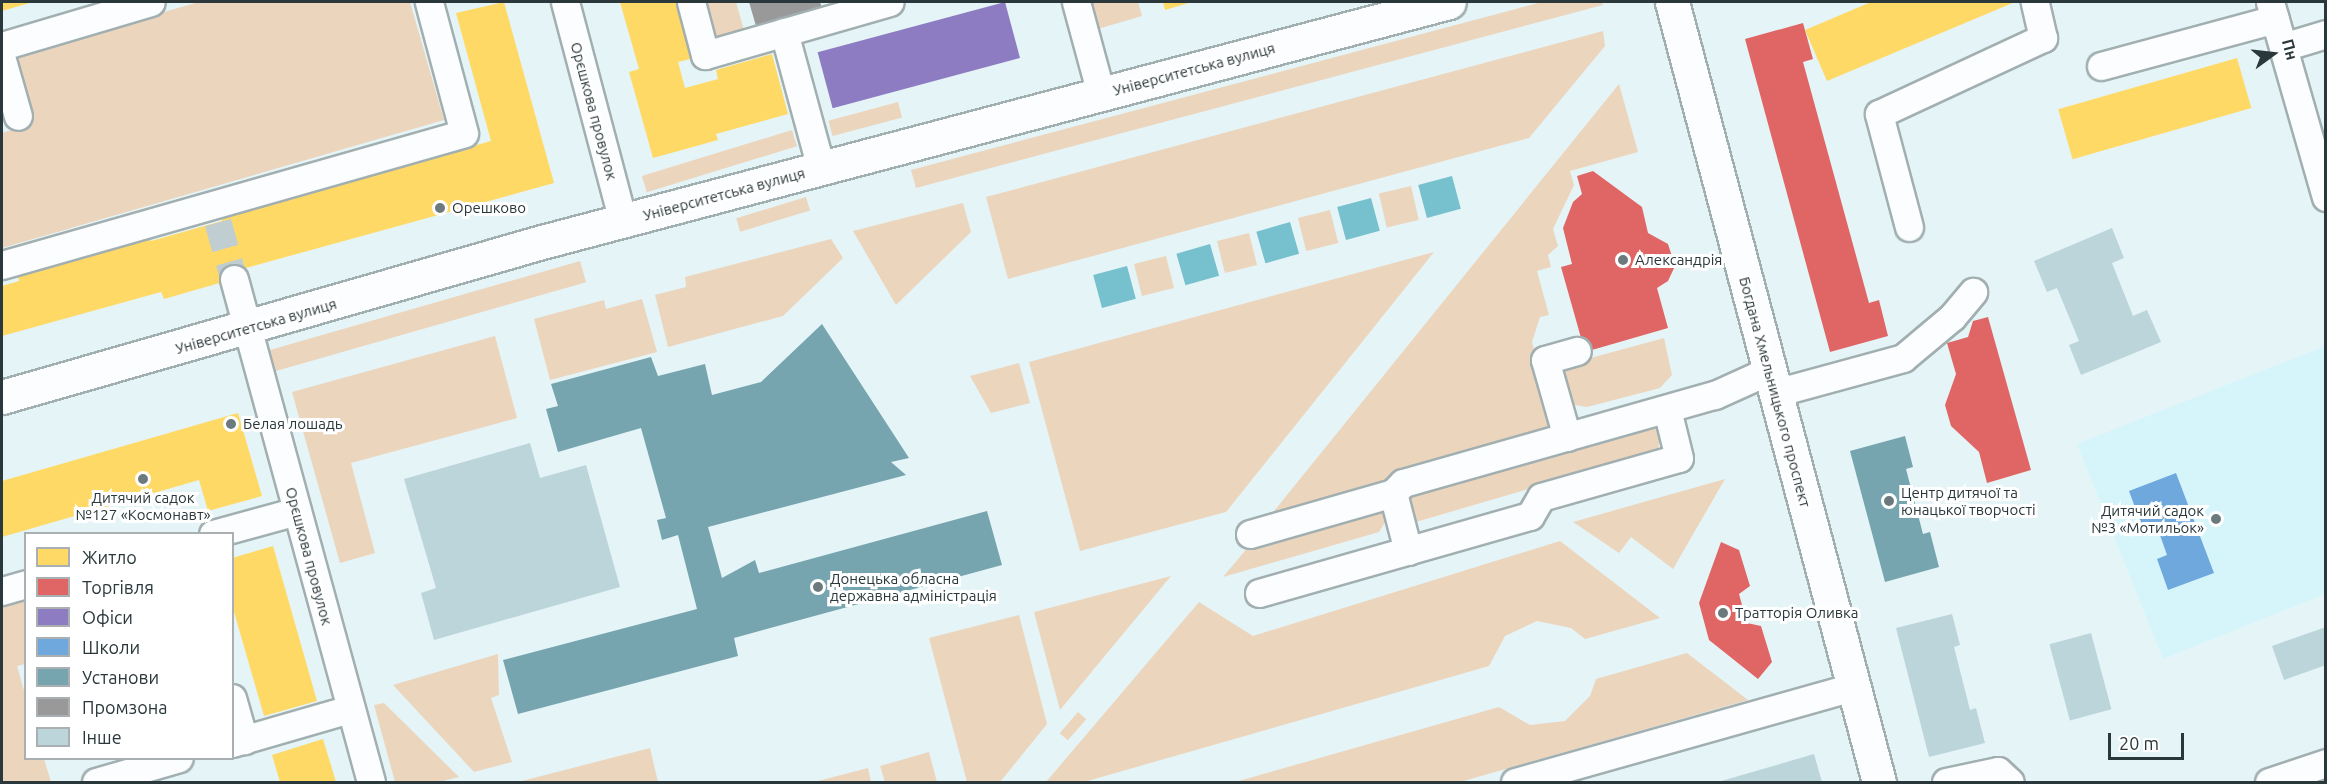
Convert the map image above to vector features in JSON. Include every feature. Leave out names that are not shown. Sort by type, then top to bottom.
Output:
[{"type":"main road","name":"Університетська вулиця","points":[[2,397],[623,221],[1449,2]]},
{"type":"main road","name":"Богдана Хмельницького проспект","points":[[1672,2],[1879,783]]},
{"type":"street","points":[[2,46],[151,2]]},
{"type":"street","points":[[2,265],[216,213],[464,133],[429,2]]},
{"type":"street","name":"Орєшкова провулок","points":[[565,2],[623,221]]},
{"type":"street","points":[[691,2],[705,54],[784,32],[836,9],[890,2]]},
{"type":"street","points":[[1076,2],[1101,94]]},
{"type":"street","points":[[1909,227],[1879,114],[2043,38],[2035,2]]},
{"type":"street","points":[[2101,66],[2272,10],[2325,197]]},
{"type":"street","points":[[784,32],[821,168]]},
{"type":"street","points":[[2283,47],[2325,34]]},
{"type":"street","points":[[2,60],[18,116]]},
{"type":"street","name":"Орєшкова провулок","points":[[234,279],[371,783]]},
{"type":"street","points":[[1250,534],[1393,493],[1403,483],[1715,395],[1903,358],[1952,317],[1973,292]]},
{"type":"street","points":[[1566,437],[1545,360],[1578,351]]},
{"type":"street","points":[[1259,593],[1530,516],[1541,497],[1679,458],[1668,409]]},
{"type":"street","points":[[1393,493],[1408,551]]},
{"type":"street","points":[[220,532],[297,511]]},
{"type":"street","points":[[2,591],[24,585]]},
{"type":"street","points":[[1515,783],[1854,687]]},
{"type":"street","points":[[234,712],[238,741],[350,709]]},
{"type":"street","points":[[96,783],[176,760]]},
{"type":"street","points":[[2269,783],[2325,763]]},
{"type":"street","points":[[1946,783],[1998,771],[2010,783]]},
{"type":"shaded area","points":[[199,2],[410,2],[444,120],[2,248],[2,133],[24,126],[5,57]]},
{"type":"shaded area","points":[[707,2],[736,2],[745,34],[718,42]]},
{"type":"shaded area","points":[[1087,2],[1138,2],[1142,16],[1094,30]]},
{"type":"shaded area","points":[[1542,2],[1602,2],[1603,5],[916,188],[911,170]]},
{"type":"shaded area","points":[[1603,31],[1605,46],[1529,138],[1008,279],[986,197]]},
{"type":"shaded area","points":[[1619,84],[1638,152],[1570,171],[1574,185],[1553,229],[1558,246],[1548,255],[1551,267],[1537,271],[1549,315],[1540,317],[1532,342],[1556,430],[1262,526]]},
{"type":"shaded area","points":[[898,102],[902,117],[833,136],[828,121]]},
{"type":"shaded area","points":[[792,130],[797,146],[647,192],[642,176]]},
{"type":"shaded area","points":[[1411,186],[1419,220],[1387,228],[1379,193]]},
{"type":"shaded area","points":[[806,197],[810,210],[740,232],[736,218]]},
{"type":"shaded area","points":[[963,203],[971,232],[896,305],[853,231]]},
{"type":"shaded area","points":[[1330,210],[1338,243],[1306,251],[1298,218]]},
{"type":"shaded area","points":[[1249,233],[1257,265],[1225,273],[1217,241]]},
{"type":"shaded area","points":[[831,239],[843,258],[783,316],[668,347],[655,295],[686,287],[685,277]]},
{"type":"shaded area","points":[[1434,252],[1226,512],[1080,551],[1029,362]]},
{"type":"shaded area","points":[[1166,256],[1174,288],[1142,296],[1134,264]]},
{"type":"shaded area","points":[[580,261],[586,282],[271,373],[265,351]]},
{"type":"shaded area","points":[[642,299],[657,352],[550,380],[534,319],[604,300],[606,309]]},
{"type":"shaded area","points":[[495,336],[517,418],[351,463],[375,553],[340,563],[292,392]]},
{"type":"shaded area","points":[[1664,338],[1672,375],[1660,388],[1587,407],[1575,405],[1567,397],[1553,363],[1576,362]]},
{"type":"shaded area","name":"Дитячий садок №3 «Мотильок»","points":[[2325,346],[2325,594],[2163,659],[2077,444]]},
{"type":"shaded area","points":[[1019,363],[1030,403],[991,413],[970,376]]},
{"type":"shaded area","points":[[1648,421],[1660,434],[1658,451],[1416,522],[1408,508],[1408,494]]},
{"type":"shaded area","points":[[1725,479],[1673,569],[1631,537],[1619,553],[1573,522]]},
{"type":"shaded area","points":[[1384,508],[1387,519],[1379,532],[1223,577],[1255,539]]},
{"type":"shaded area","points":[[1560,541],[1660,618],[1585,639],[1571,628],[1537,621],[1505,636],[1489,666],[1084,782],[1046,782],[1199,602],[1253,636]]},
{"type":"shaded area","points":[[1171,576],[1060,710],[1034,612]]},
{"type":"shaded area","points":[[24,590],[24,664],[17,666],[24,690],[24,760],[44,760],[51,782],[2,782],[2,597]]},
{"type":"shaded area","points":[[1019,615],[1047,724],[1000,782],[967,782],[929,638]]},
{"type":"shaded area","points":[[1687,653],[1748,700],[1460,782],[1235,782],[1499,707],[1530,725],[1565,721],[1590,696],[1596,679]]},
{"type":"shaded area","points":[[498,654],[499,695],[491,698],[512,762],[474,772],[393,685]]},
{"type":"shaded area","points":[[384,703],[459,777],[439,782],[395,782],[374,705]]},
{"type":"shaded area","points":[[1078,712],[1086,719],[1068,740],[1060,733]]},
{"type":"shaded area","points":[[650,748],[658,782],[518,782]]},
{"type":"shaded area","points":[[929,752],[937,782],[885,782],[880,766]]},
{"type":"shaded area","points":[[868,768],[871,782],[814,782]]},
{"type":"water","points":[[1452,176],[1461,209],[1427,218],[1418,185]]},
{"type":"water","points":[[1371,198],[1380,231],[1346,240],[1337,207]]},
{"type":"water","points":[[1290,222],[1299,254],[1265,263],[1256,232]]},
{"type":"water","points":[[1210,244],[1219,276],[1185,285],[1176,254]]},
{"type":"water","points":[[1127,266],[1136,299],[1102,308],[1093,275]]},
{"type":"building: Житло","points":[[2,2],[33,2],[2,11]]},
{"type":"building: Житло","points":[[504,2],[554,183],[235,271],[237,278],[164,299],[161,292],[2,336],[2,286],[19,281],[17,273],[150,236],[151,241],[222,221],[221,216],[491,141],[456,13]]},
{"type":"building: Житло","points":[[620,2],[678,2],[694,58],[678,62],[685,88],[718,79],[716,70],[772,54],[788,114],[716,134],[718,140],[653,158],[629,72],[639,69]]},
{"type":"building: Житло","points":[[1163,2],[1192,2],[1165,10]]},
{"type":"building: Житло","points":[[1871,2],[2015,2],[1827,81],[1805,30]]},
{"type":"building: Житло","points":[[2237,58],[2251,108],[2073,159],[2058,109]]},
{"type":"building: Житло","points":[[238,413],[262,496],[208,511],[199,480],[2,537],[2,481]]},
{"type":"building: Житло","points":[[273,546],[317,701],[264,716],[234,612],[234,557]]},
{"type":"building: Житло","points":[[323,739],[336,782],[280,782],[272,755]]},
{"type":"building: Торгівля","points":[[1803,23],[1813,59],[1803,62],[1869,303],[1879,300],[1888,336],[1830,352],[1745,39]]},
{"type":"building: Торгівля","name":"Александрія","points":[[1593,171],[1642,207],[1648,233],[1668,244],[1675,266],[1668,281],[1657,288],[1668,328],[1585,352],[1561,267],[1572,264],[1563,228],[1573,202],[1582,194],[1577,176]]},
{"type":"building: Торгівля","points":[[1988,317],[2031,470],[1987,483],[1979,452],[1951,426],[1945,405],[1956,374],[1947,343],[1968,337],[1973,321]]},
{"type":"building: Торгівля","name":"Тратторія Оливка","points":[[1721,542],[1739,550],[1750,586],[1739,594],[1747,623],[1761,626],[1772,662],[1758,679],[1709,640],[1699,603]]},
{"type":"building: Офіси","points":[[1005,2],[1020,58],[833,108],[818,52]]},
{"type":"building: Школи","points":[[2176,473],[2214,573],[2168,590],[2157,559],[2167,555],[2156,524],[2143,529],[2129,491]]},
{"type":"building: Установи","points":[[822,324],[909,458],[891,462],[906,475],[708,527],[722,578],[755,560],[759,573],[987,511],[1002,565],[734,638],[738,656],[518,714],[503,660],[697,609],[678,535],[662,540],[657,520],[666,518],[641,428],[558,452],[546,409],[558,406],[551,384],[651,357],[658,376],[705,364],[712,395],[761,382]]},
{"type":"building: Установи","name":"Центр дитячої та юнацької творчості","points":[[1905,436],[1913,467],[1906,469],[1923,534],[1930,532],[1939,567],[1885,582],[1850,451]]},
{"type":"building: Промзона","points":[[749,2],[820,2],[822,8],[756,26]]},
{"type":"building: Інше","points":[[2112,228],[2124,258],[2112,263],[2133,316],[2147,310],[2161,342],[2081,375],[2069,345],[2079,341],[2057,288],[2047,292],[2034,261]]},
{"type":"building: Інше","points":[[530,443],[540,478],[586,465],[620,587],[434,640],[421,593],[436,588],[404,479]]},
{"type":"building: Інше","points":[[1952,614],[1960,645],[1954,647],[1970,710],[1976,708],[1985,743],[1929,757],[1896,628]]},
{"type":"building: Інше","points":[[2326,627],[2326,665],[2284,680],[2272,646]]},
{"type":"building: Інше","points":[[2091,633],[2111,709],[2070,720],[2049,644]]},
{"type":"building: Інше","points":[[1814,754],[1822,782],[1718,782]]},
{"type":"tunnel","points":[[218,222],[234,279]]},
{"type":"place","name":"Орешково","points":[[440,208]]},
{"type":"place","name":"Александрія","points":[[1623,260]]},
{"type":"place","name":"Белая лошадь","points":[[231,424]]},
{"type":"place","name":"Дитячий садок №127 «Космонавт»","points":[[143,479]]},
{"type":"place","name":"Центр дитячої та юнацької творчості","points":[[1889,501]]},
{"type":"place","name":"Дитячий садок №3 «Мотильок»","points":[[2216,519]]},
{"type":"place","name":"Донецька обласна державна адміністрація","points":[[818,587]]},
{"type":"place","name":"Тратторія Оливка","points":[[1723,613]]}]
